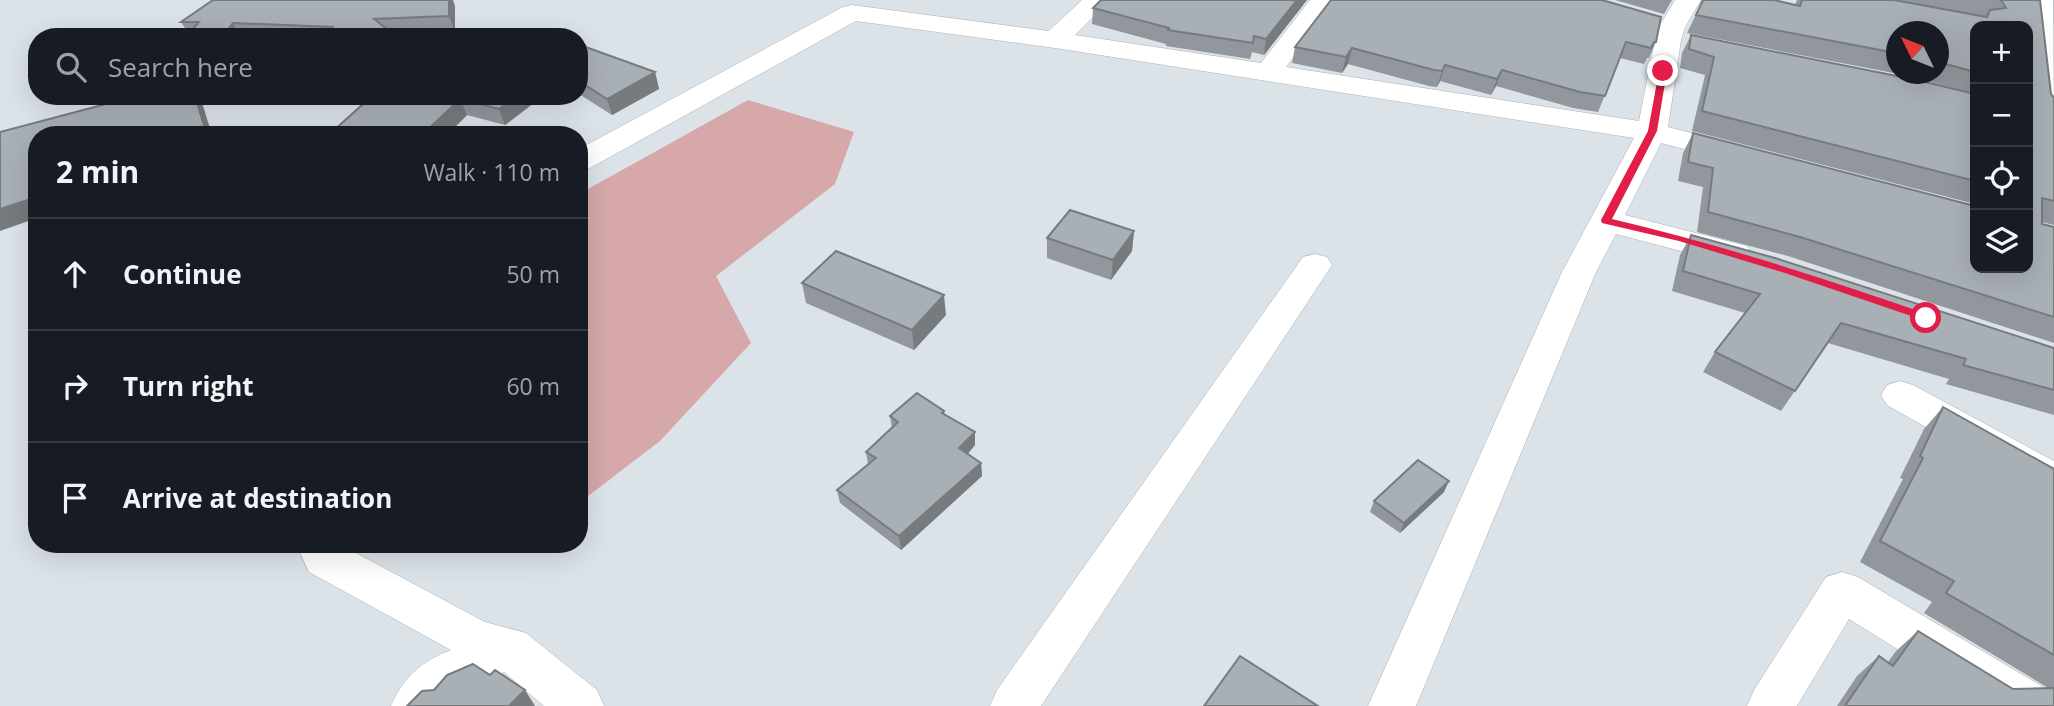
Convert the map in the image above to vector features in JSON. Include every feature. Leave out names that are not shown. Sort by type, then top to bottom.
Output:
[{"type":"street","points":[[1055,40],[1097,0]]},
{"type":"street","points":[[1268,73],[1323,0]]},
{"type":"street","points":[[1392,706],[1579,272],[1652,131],[1671,33],[1688,0]]},
{"type":"street","points":[[2040,0],[2042,39],[2054,113]]},
{"type":"street","points":[[588,156],[852,13],[1055,40],[1652,131],[1760,160]]},
{"type":"street","points":[[2033,121],[2054,127]]},
{"type":"street","points":[[1606,220],[1681,238],[1773,266]]},
{"type":"street","points":[[1014,706],[1315,265]]},
{"type":"street","points":[[1899,395],[2054,480]]},
{"type":"street","points":[[321,553],[324,559],[477,641],[510,648],[580,706]]},
{"type":"street","points":[[1771,706],[1842,591],[2031,706]]},
{"type":"street","points":[[415,706],[442,676],[510,648]]},
{"type":"shaded area","points":[[748,100],[854,132],[835,184],[716,276],[751,343],[660,441],[588,496],[588,189]]},
{"type":"building","points":[[213,0],[449,0],[449,16],[374,19],[386,28],[233,23],[229,28],[194,28],[199,22],[181,22]]},
{"type":"building","points":[[1101,0],[1297,0],[1266,39],[1254,36],[1253,43],[1168,30],[1169,28],[1093,8]]},
{"type":"building","points":[[1331,0],[1602,0],[1661,17],[1656,42],[1651,48],[1626,42],[1605,96],[1580,92],[1502,70],[1497,79],[1445,65],[1442,71],[1434,70],[1352,48],[1346,57],[1295,47]]},
{"type":"building","points":[[1703,0],[1774,0],[1800,6],[1802,0],[1894,0],[1987,17],[1990,10],[2006,8],[2001,0],[2040,0],[2051,94],[2054,98],[2054,201],[2042,198],[2042,224],[2054,227],[2054,317],[1800,237],[1708,212],[1713,168],[1688,162],[1693,133],[1970,205],[1970,273],[2033,273],[2033,21],[1970,21],[1970,71],[1949,65],[1949,21],[1886,21],[1886,51],[1696,15]]},
{"type":"building","points":[[1691,35],[1886,74],[1886,84],[1934,84],[1970,93],[1970,180],[1702,111],[1714,57],[1689,49]]},
{"type":"building","points":[[588,48],[655,72],[607,99],[588,87]]},
{"type":"building","points":[[102,105],[198,105],[204,126],[28,126],[28,200],[0,209],[0,132]]},
{"type":"building","points":[[362,105],[454,105],[432,126],[339,126]]},
{"type":"building","points":[[483,105],[504,105],[499,109]]},
{"type":"building","points":[[1070,210],[1134,231],[1113,260],[1047,238]]},
{"type":"building","points":[[1691,235],[1775,258],[2054,348],[2054,390],[1963,365],[1966,359],[1841,323],[1795,391],[1715,352],[1760,294],[1683,271]]},
{"type":"building","points":[[836,251],[944,295],[912,330],[802,283]]},
{"type":"building","points":[[917,393],[944,411],[942,413],[975,432],[959,448],[981,463],[899,536],[837,490],[876,458],[866,452],[898,422],[890,416]]},
{"type":"building","points":[[1943,407],[2054,469],[2054,655],[1946,593],[1954,581],[1880,541],[1923,458],[1920,456]]},
{"type":"building","points":[[1418,460],[1449,481],[1404,523],[1374,501]]},
{"type":"building","points":[[1918,631],[2013,689],[2054,688],[2054,706],[1845,706],[1879,656],[1893,666]]},
{"type":"building","points":[[1240,656],[1318,706],[1204,706]]},
{"type":"building","points":[[473,664],[490,675],[495,670],[525,690],[509,706],[407,706],[422,691],[434,690],[447,675]]},
{"type":"route","points":[[1663,71],[1652,131],[1606,220],[1681,238],[1786,270],[1926,318]]}]
